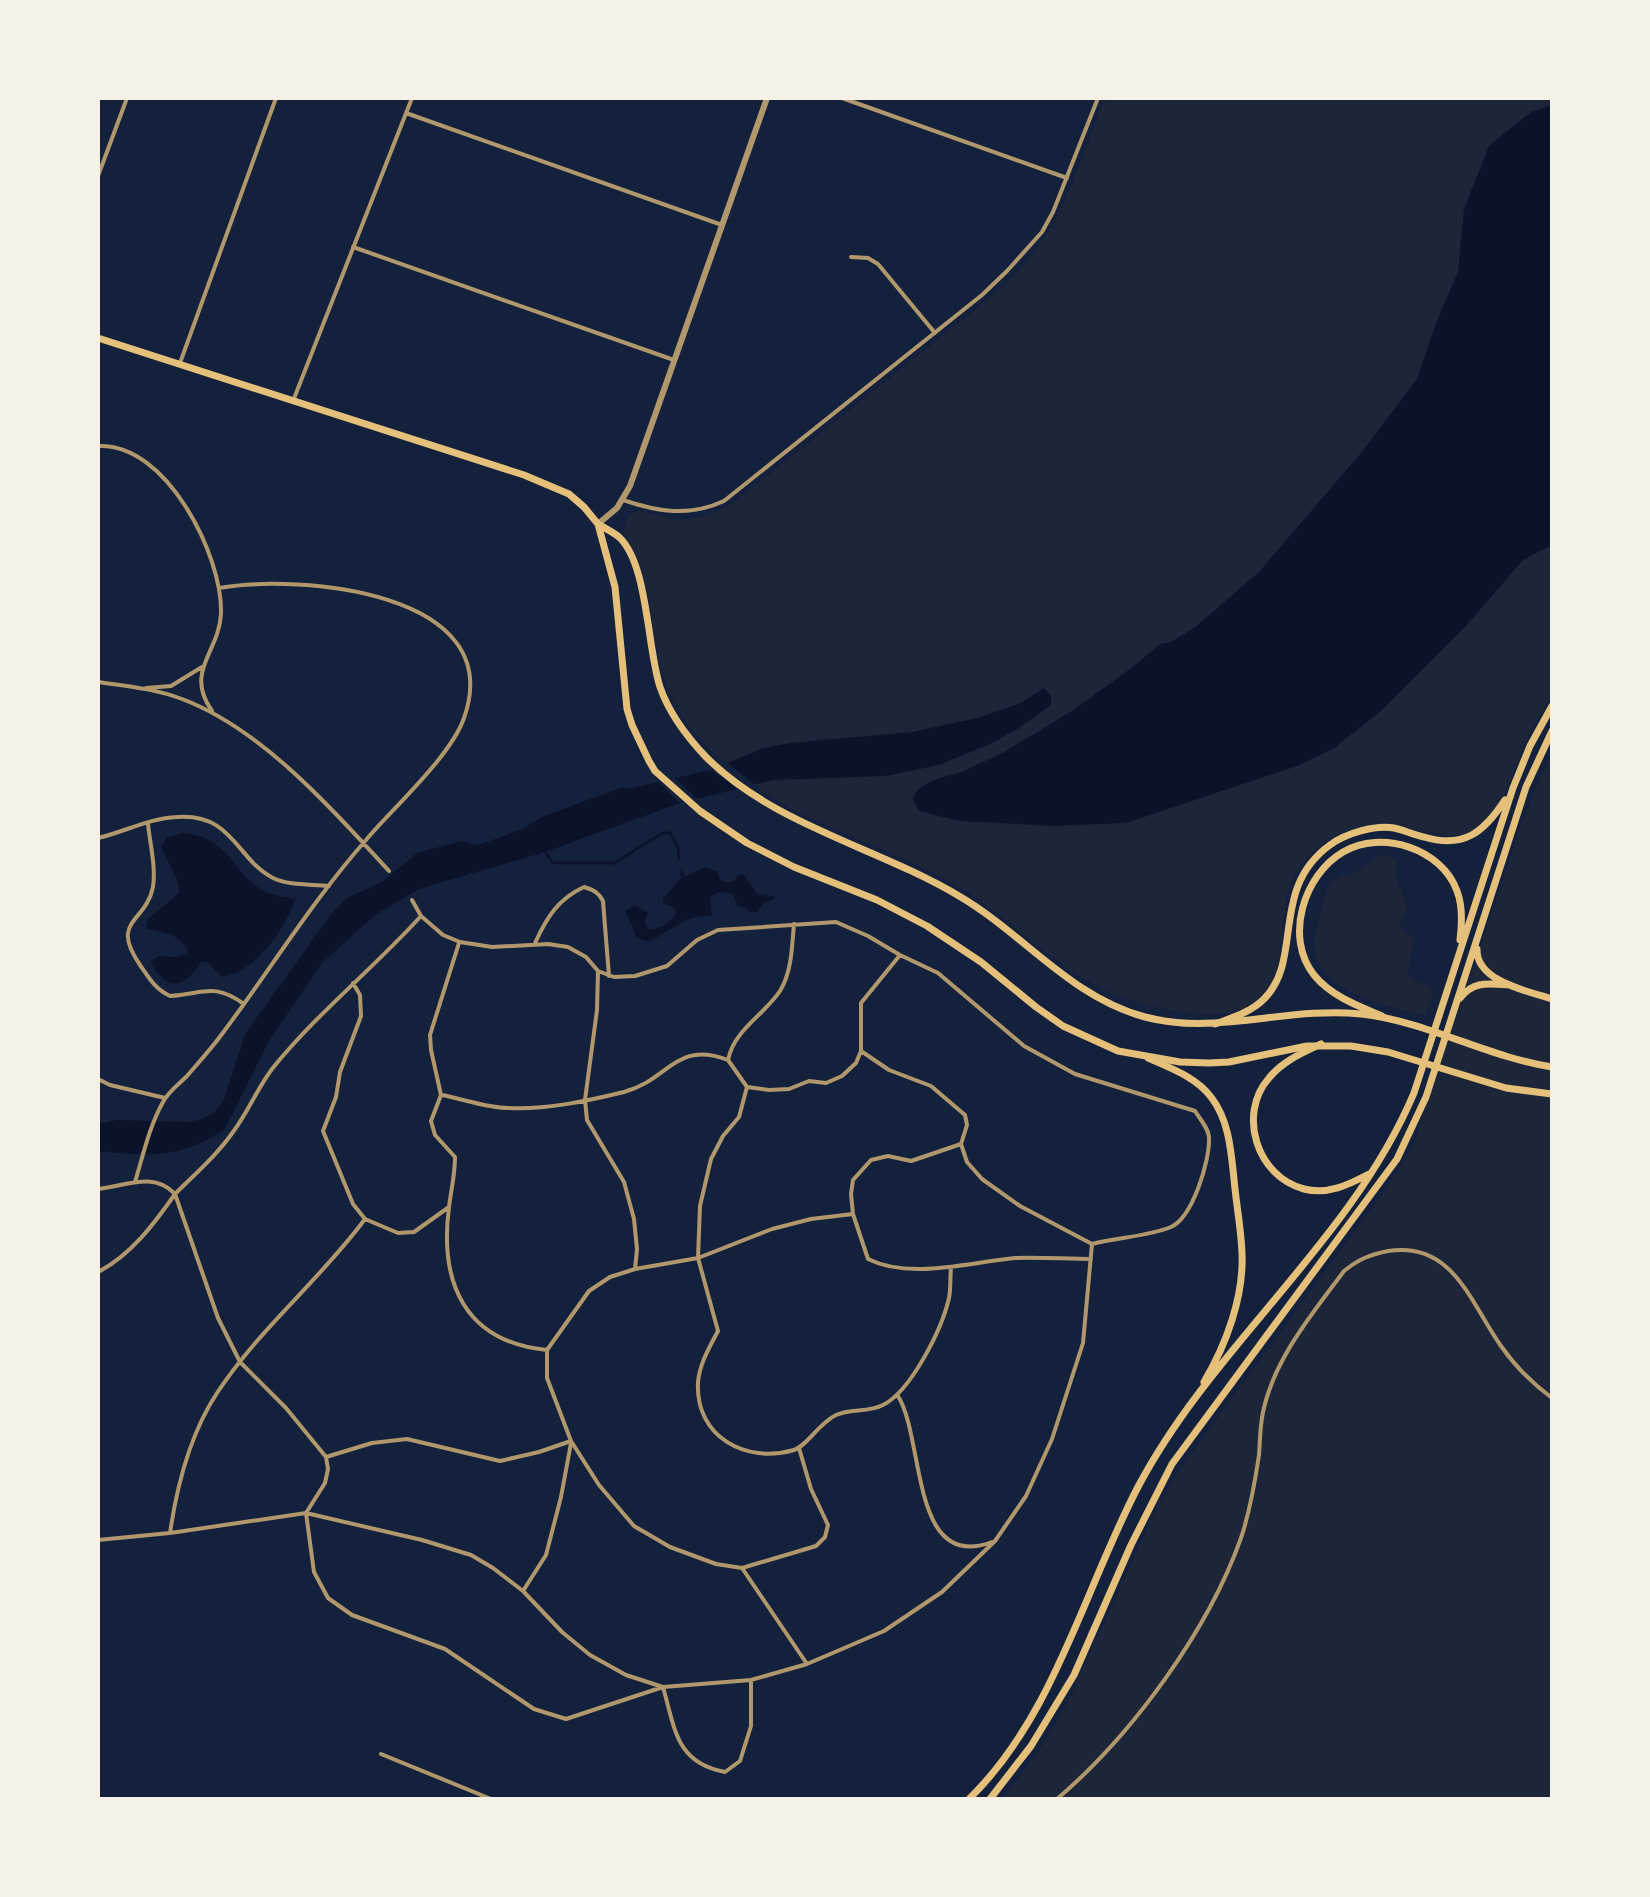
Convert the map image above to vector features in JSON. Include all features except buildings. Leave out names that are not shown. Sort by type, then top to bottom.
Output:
[{"type":"main road","points":[[98,338],[552,484],[577,500],[598,524],[619,537],[633,561],[643,595],[660,687],[680,725],[708,759],[756,796],[819,830],[926,877],[959,896],[993,918],[1072,982],[1113,1006],[1144,1017],[1175,1023],[1215,1024],[1293,1013],[1382,1016]]},
{"type":"main road","points":[[598,524],[615,587],[627,709],[640,745],[655,771],[723,828],[771,856],[877,900],[927,926],[981,962],[1063,1026],[1118,1051],[1180,1062],[1229,1062],[1321,1044],[1388,1052],[1506,1088],[1552,1094]]},
{"type":"main road","points":[[969,1799],[1009,1750],[1029,1719],[1134,1495],[1164,1442],[1374,1171],[1394,1138],[1414,1093],[1513,788],[1530,746],[1552,706]]},
{"type":"main road","points":[[990,1799],[1031,1746],[1074,1675],[1131,1545],[1172,1464],[1397,1159],[1426,1097],[1526,787],[1552,731]]},
{"type":"main road","points":[[1215,1024],[1249,1011],[1273,987],[1284,957],[1287,922],[1296,888],[1316,857],[1329,845],[1354,833],[1384,828],[1394,828],[1436,841],[1449,842],[1463,838],[1477,833],[1490,823],[1513,788]]},
{"type":"main road","points":[[1458,956],[1461,908],[1457,890],[1433,859],[1398,843],[1380,842],[1344,851],[1327,865],[1315,881],[1300,917],[1299,938],[1314,975],[1349,1002],[1382,1016],[1512,1058],[1552,1067]]},
{"type":"main road","points":[[1477,938],[1479,964],[1487,972],[1510,985],[1552,999]]},
{"type":"main road","points":[[1456,1003],[1470,987],[1478,984],[1510,985]]},
{"type":"main road","points":[[1321,1044],[1290,1059],[1267,1080],[1254,1108],[1253,1120],[1264,1160],[1281,1178],[1304,1189],[1338,1189],[1374,1171]]},
{"type":"main road","points":[[1148,1058],[1204,1088],[1224,1121],[1231,1159],[1242,1255],[1239,1284],[1225,1341],[1191,1405]]},
{"type":"street","points":[[98,176],[127,98]]},
{"type":"street","points":[[180,364],[276,98]]},
{"type":"street","points":[[293,401],[412,98]]},
{"type":"street","points":[[598,524],[623,500],[767,98]]},
{"type":"street","points":[[842,98],[1067,178]]},
{"type":"street","points":[[623,500],[679,513],[712,507],[724,501],[991,287],[1042,232],[1098,98]]},
{"type":"street","points":[[406,113],[722,225]]},
{"type":"street","points":[[353,247],[674,360]]},
{"type":"street","points":[[851,257],[868,258],[878,264],[935,333]]},
{"type":"street","points":[[98,446],[126,451],[152,467],[176,491],[205,546],[219,588],[221,617],[202,667],[202,697],[213,713]]},
{"type":"street","points":[[135,1182],[154,1119],[165,1098],[205,1057],[363,843],[450,746],[464,719],[470,692],[468,664],[456,640],[433,619],[399,604],[357,592],[302,585],[243,584],[219,588]]},
{"type":"street","points":[[140,688],[171,686],[202,667]]},
{"type":"street","points":[[98,682],[181,698],[213,713],[267,750],[389,871]]},
{"type":"street","points":[[98,838],[176,817],[198,819],[216,825],[232,836],[262,870],[275,879],[329,886]]},
{"type":"street","points":[[148,824],[153,889],[129,927],[129,949],[154,985],[170,996],[203,989],[218,990],[244,1004]]},
{"type":"street","points":[[535,945],[548,915],[568,895],[584,887],[592,889],[603,901],[609,976]]},
{"type":"street","points":[[412,900],[421,916],[443,935],[460,942],[492,947],[568,947],[609,976],[635,976],[667,966],[697,940],[718,930],[836,922],[938,973],[1024,1046],[1075,1074],[1195,1111],[1210,1134],[1205,1169],[1192,1200],[1175,1225],[1141,1236],[1092,1244],[1020,1206],[982,1179],[967,1162],[961,1144],[967,1125],[965,1115],[931,1086],[889,1070],[861,1051]]},
{"type":"street","points":[[98,1272],[135,1244],[157,1221],[175,1194],[234,1131],[270,1072],[352,982],[421,916]]},
{"type":"street","points":[[728,1060],[731,1044],[781,990],[790,959],[794,924]]},
{"type":"street","points":[[460,942],[430,1035],[441,1095],[431,1121],[435,1135],[455,1157],[447,1253],[453,1284],[470,1315],[493,1335],[520,1347],[547,1350]]},
{"type":"street","points":[[441,1095],[506,1109],[585,1100],[650,1082],[670,1065],[692,1054],[709,1053],[728,1060],[747,1087],[779,1090],[809,1081],[826,1083],[842,1076],[856,1063],[861,1051],[861,1003],[883,980],[900,955]]},
{"type":"street","points":[[598,971],[597,1010],[585,1100],[587,1120],[624,1182],[634,1219],[635,1269]]},
{"type":"street","points":[[352,982],[360,995],[361,1016],[323,1131],[338,1174],[353,1204],[365,1219],[398,1233],[414,1232],[449,1207]]},
{"type":"street","points":[[98,1079],[110,1085],[165,1098]]},
{"type":"street","points":[[747,1087],[739,1117],[723,1136],[711,1159],[700,1206],[698,1258],[718,1331],[704,1357],[698,1382],[700,1410],[716,1434],[740,1450],[771,1455],[799,1448],[821,1423],[840,1413],[881,1407],[898,1396],[934,1337],[949,1298],[951,1267]]},
{"type":"street","points":[[961,1144],[911,1161],[888,1156],[871,1160],[853,1180],[853,1214],[868,1259],[884,1267],[951,1267],[1016,1258],[1091,1259]]},
{"type":"street","points":[[98,1189],[135,1182],[161,1183],[175,1194],[218,1318],[240,1362],[286,1408],[326,1457],[328,1469],[325,1483],[306,1513],[314,1572],[328,1598],[352,1615],[445,1649],[534,1709],[566,1719],[663,1687],[751,1680],[807,1664],[884,1631],[942,1592],[995,1541],[1026,1496],[1052,1439],[1083,1343],[1092,1244]]},
{"type":"street","points":[[799,1448],[811,1489],[828,1525],[825,1537],[816,1546],[742,1568],[716,1564],[670,1547],[634,1526],[599,1485],[571,1441],[547,1378],[547,1350],[589,1291],[610,1277],[635,1269],[698,1258],[772,1229],[811,1219],[853,1214]]},
{"type":"street","points":[[170,1533],[176,1496],[192,1445],[215,1395],[240,1362],[342,1250],[365,1219]]},
{"type":"street","points":[[1057,1799],[1102,1757],[1126,1729],[1160,1686],[1207,1610],[1241,1538],[1251,1498],[1263,1413],[1272,1382],[1301,1331],[1354,1263],[1366,1255],[1403,1249],[1417,1250],[1435,1257],[1458,1279],[1502,1348],[1534,1385],[1552,1398]]},
{"type":"street","points":[[98,1311],[98,1329]]},
{"type":"street","points":[[898,1396],[909,1418],[921,1482],[937,1530],[948,1541],[964,1547],[975,1549],[995,1541]]},
{"type":"street","points":[[326,1457],[372,1443],[407,1439],[500,1461],[571,1441]]},
{"type":"street","points":[[523,1591],[546,1555],[571,1441]]},
{"type":"street","points":[[98,1540],[306,1513],[422,1540],[471,1555],[493,1568],[523,1591],[562,1632],[590,1655],[626,1675],[663,1687]]},
{"type":"street","points":[[742,1568],[807,1664]]},
{"type":"street","points":[[663,1687],[676,1733],[687,1755],[705,1768],[725,1772],[740,1761],[751,1726],[751,1680]]},
{"type":"street","points":[[381,1754],[491,1799]]},
{"type":"shaded area","points":[[1105,98],[1552,98],[1552,695],[1528,738],[1500,802],[1485,822],[1474,830],[1451,836],[1399,826],[1360,828],[1324,843],[1304,862],[1292,883],[1286,904],[1278,967],[1270,985],[1249,1006],[1227,1013],[1197,1013],[1152,1006],[1096,985],[1049,955],[985,904],[951,882],[797,812],[736,772],[700,739],[672,699],[660,663],[643,573],[623,529],[628,517],[639,510],[673,519],[690,519],[731,505],[1006,285],[1041,243],[1054,220]]},
{"type":"shaded area","points":[[1552,105],[1550,546],[1523,560],[1464,628],[1381,711],[1334,748],[1297,766],[1126,823],[1055,826],[960,821],[919,811],[913,799],[917,790],[933,780],[962,772],[1004,752],[1072,711],[1160,644],[1171,642],[1194,628],[1258,573],[1361,453],[1417,379],[1458,272],[1464,209],[1489,146],[1531,112]]},
{"type":"shaded area","points":[[1044,688],[1051,696],[1051,705],[990,744],[939,765],[886,776],[773,780],[680,803],[545,852],[419,889],[375,915],[322,963],[269,1041],[224,1130],[178,1151],[133,1154],[98,1151],[98,1124],[117,1120],[189,1122],[214,1113],[224,1100],[245,1034],[332,913],[347,898],[382,882],[417,853],[462,841],[474,845],[484,843],[522,829],[544,816],[623,787],[628,789],[710,770],[764,748],[912,732],[977,718],[1021,703]]},
{"type":"shaded area","points":[[1552,751],[1552,1799],[1001,1799],[1038,1753],[1068,1702],[1159,1502],[1381,1196],[1413,1146],[1524,817]]},
{"type":"shaded area","points":[[184,833],[212,842],[264,891],[295,899],[277,936],[246,967],[222,977],[206,961],[200,963],[188,978],[175,984],[162,978],[151,962],[158,956],[177,957],[188,952],[185,946],[171,935],[146,928],[148,919],[179,893],[175,875],[161,846],[167,837]]},
{"type":"shaded area","points":[[1384,853],[1397,861],[1395,873],[1408,910],[1400,921],[1402,929],[1414,939],[1407,976],[1434,989],[1425,1016],[1353,993],[1324,971],[1316,955],[1315,935],[1329,883],[1342,875],[1350,876]]},
{"type":"shaded area","points":[[705,867],[718,872],[724,882],[732,882],[739,875],[744,875],[757,894],[774,896],[774,899],[752,913],[745,907],[737,906],[733,894],[719,892],[710,897],[712,915],[690,918],[649,942],[637,938],[625,911],[635,905],[648,913],[645,921],[647,929],[664,925],[676,912],[673,907],[663,903],[663,899],[680,879]]},
{"type":"pier","points":[[725,761],[759,788],[741,792],[707,767]]},
{"type":"pier","points":[[670,774],[702,803],[685,807],[653,778]]},
{"type":"waterway","points":[[545,852],[552,862],[557,863],[614,863],[663,833],[670,833],[678,847],[679,859]]},
{"type":"waterway","points":[[682,872],[683,878]]}]
